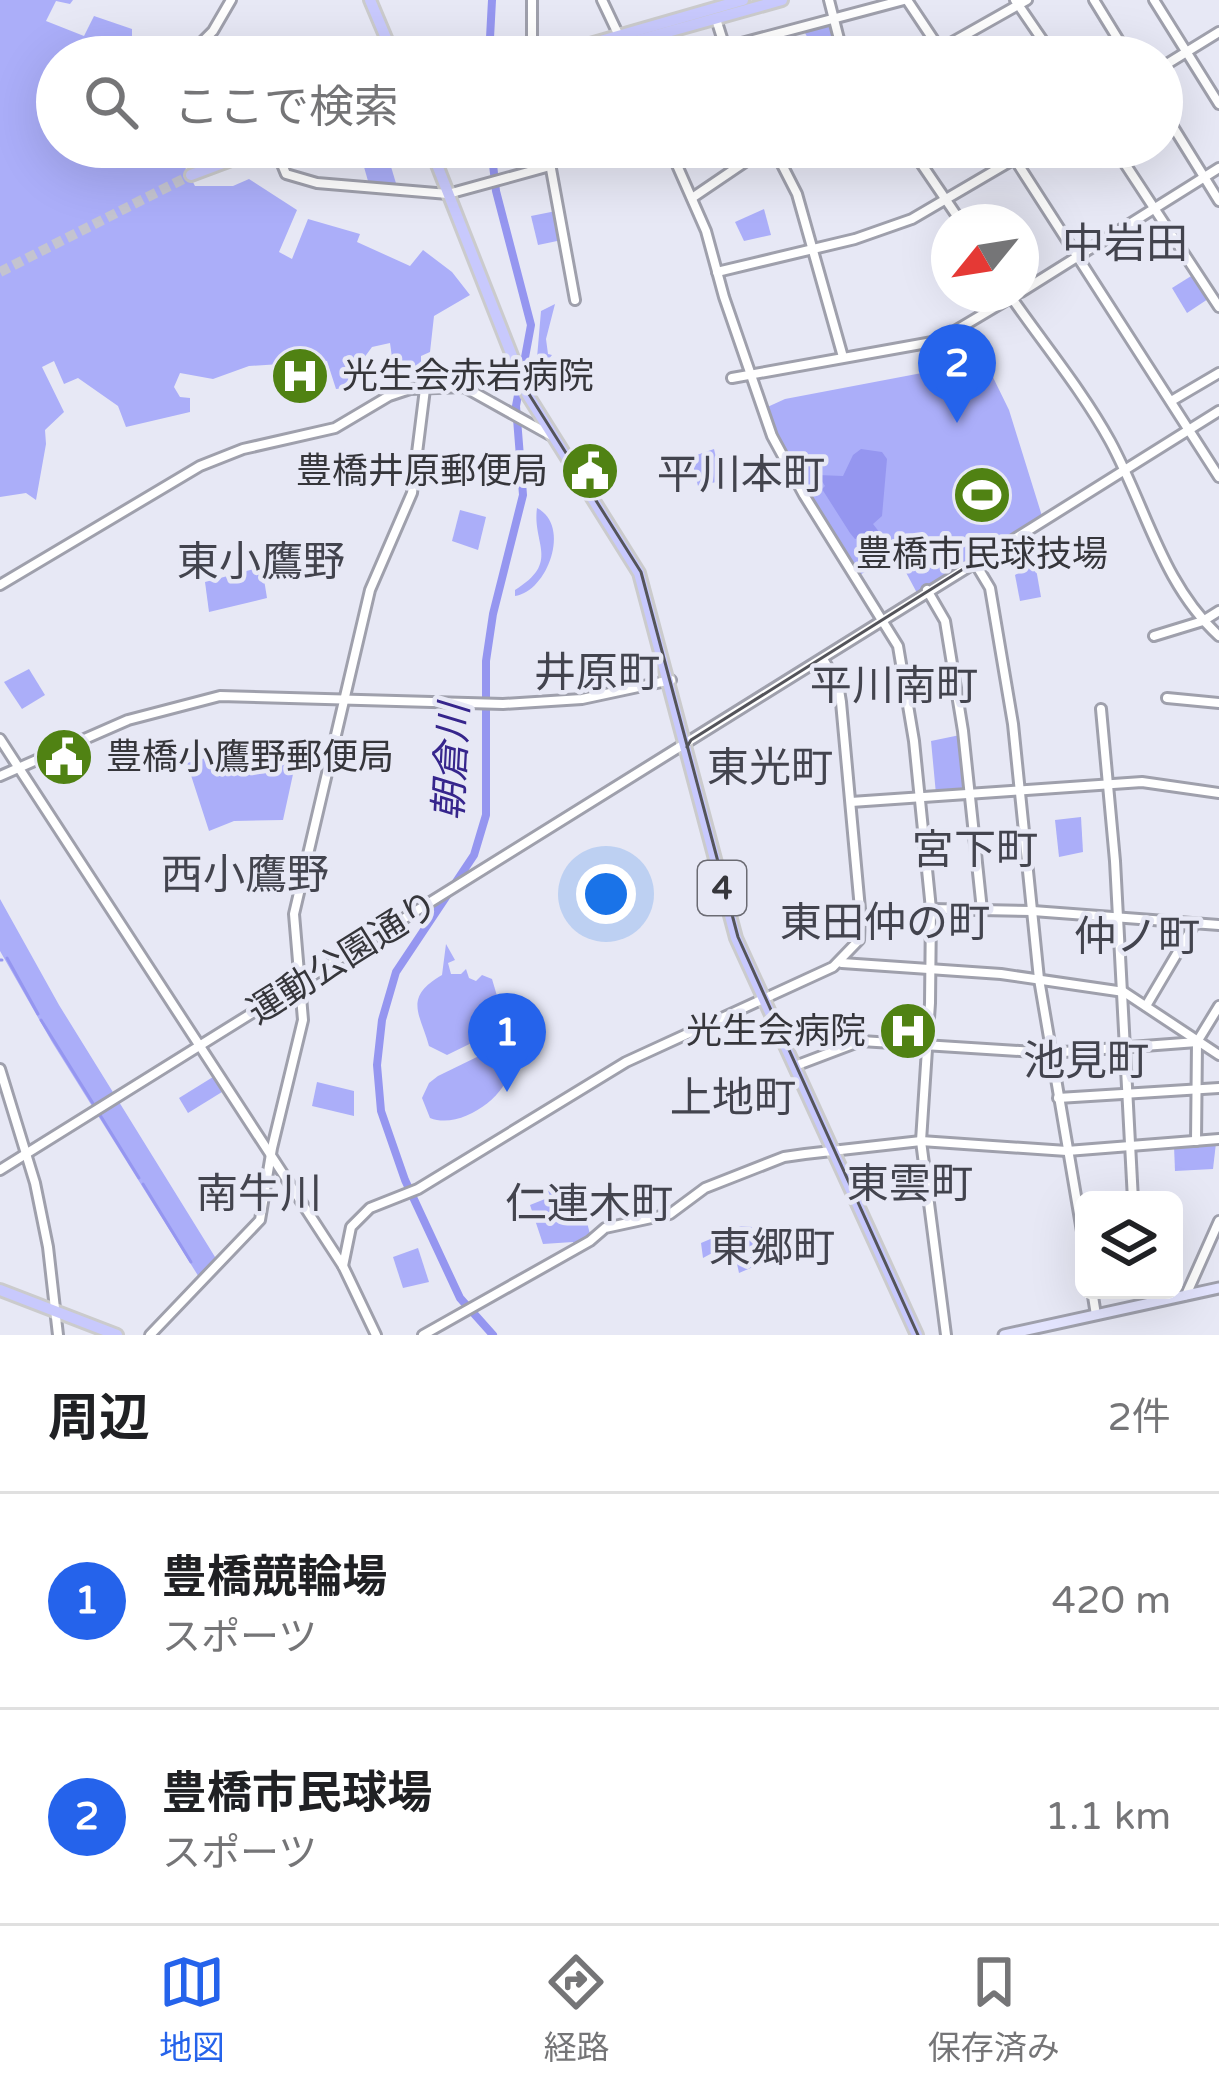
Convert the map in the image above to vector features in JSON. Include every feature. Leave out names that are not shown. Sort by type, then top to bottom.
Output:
[{"type":"main road","points":[[370,0],[385,36]]},
{"type":"main road","points":[[630,36],[743,0]]},
{"type":"main road","points":[[634,36],[782,0]]},
{"type":"main road","points":[[191,175],[210,168]]},
{"type":"main road","name":"4","points":[[438,168],[526,386],[552,436],[636,566],[670,680]]},
{"type":"main road","name":"4","points":[[526,386],[640,564],[734,930],[919,1335]]},
{"type":"main road","points":[[1004,1335],[1219,1288]]},
{"type":"main road","points":[[0,1292],[117,1335]]},
{"type":"main road","points":[[55,1313],[104,1335]]},
{"type":"street","points":[[208,36],[231,0]]},
{"type":"street","points":[[532,0],[532,36]]},
{"type":"street","points":[[602,0],[620,36]]},
{"type":"street","points":[[830,0],[838,36]]},
{"type":"street","points":[[778,36],[905,0],[931,36]]},
{"type":"street","points":[[1094,0],[1116,36]]},
{"type":"street","points":[[1154,0],[1176,36]]},
{"type":"street","points":[[969,36],[1020,2],[1041,36]]},
{"type":"street","points":[[716,17],[721,36]]},
{"type":"street","points":[[1183,54],[1219,32]]},
{"type":"street","points":[[1183,47],[1219,104]]},
{"type":"street","points":[[1183,144],[1219,201]]},
{"type":"street","points":[[1039,280],[1219,167]]},
{"type":"street","points":[[282,168],[284,174],[317,183],[448,194],[543,168]]},
{"type":"street","points":[[550,168],[575,300]]},
{"type":"street","points":[[678,168],[786,464],[898,646],[931,910],[921,1141],[946,1335]]},
{"type":"street","points":[[692,198],[738,168]]},
{"type":"street","points":[[782,168],[797,194],[843,357]]},
{"type":"street","points":[[924,168],[947,202]]},
{"type":"street","points":[[717,272],[869,235],[947,202],[1003,168]]},
{"type":"street","points":[[1021,168],[1219,477]]},
{"type":"street","points":[[1128,168],[1219,307]]},
{"type":"street","points":[[732,378],[938,341],[986,312]]},
{"type":"street","points":[[1027,312],[1111,442],[1161,553],[1203,621],[1219,636]]},
{"type":"street","points":[[1173,400],[1219,373]]},
{"type":"street","points":[[0,585],[209,462],[243,449],[322,432],[389,396],[464,387],[552,436]]},
{"type":"street","points":[[150,1335],[260,1220],[303,1020],[294,914],[370,590],[412,493],[425,389]]},
{"type":"street","name":"運動公園通り","points":[[0,1170],[1219,411]]},
{"type":"street","points":[[1205,454],[1219,446]]},
{"type":"street","points":[[975,563],[991,592],[1021,793],[1039,979],[1075,1194]]},
{"type":"street","points":[[928,592],[945,621],[982,910]]},
{"type":"street","points":[[1154,636],[1219,611]]},
{"type":"street","name":"運動公園通り","points":[[687,742],[882,621]]},
{"type":"street","points":[[343,1266],[354,1222],[370,1208],[418,1189],[626,1062],[840,963],[859,940],[861,920],[838,684],[824,659]]},
{"type":"street","points":[[0,776],[128,720],[220,695],[494,704],[582,699],[670,680]]},
{"type":"street","points":[[1167,698],[1219,703]]},
{"type":"street","points":[[1101,709],[1132,1191]]},
{"type":"street","points":[[0,739],[343,1266],[376,1335]]},
{"type":"street","points":[[851,802],[1142,782],[1219,793]]},
{"type":"street","points":[[931,910],[1033,911],[1219,925]]},
{"type":"street","points":[[1146,1006],[1195,923]]},
{"type":"street","points":[[840,963],[1039,979],[1122,992],[1219,1054]]},
{"type":"street","points":[[1196,1141],[1197,1041],[1219,1006]]},
{"type":"street","points":[[797,1065],[855,1041],[1050,1053],[1197,1041]]},
{"type":"street","points":[[0,1069],[27,1154],[48,1247],[58,1335]]},
{"type":"street","points":[[1058,1098],[1219,1088]]},
{"type":"street","points":[[423,1335],[465,1315],[605,1228],[670,1214],[705,1188],[784,1157],[921,1141],[1067,1151],[1219,1139]]},
{"type":"street","points":[[1186,1295],[1219,1221]]},
{"type":"street","points":[[1093,1299],[1096,1315]]},
{"type":"shaded area","points":[[0,0],[73,0],[70,4],[56,1],[46,21],[84,36],[36,36],[36,168],[186,168],[195,186],[233,186],[249,179],[297,210],[279,252],[292,259],[308,219],[360,234],[357,242],[410,266],[423,250],[452,272],[470,295],[434,316],[430,352],[421,356],[411,376],[395,379],[390,343],[372,347],[361,362],[355,387],[336,389],[327,361],[249,366],[213,379],[180,373],[174,387],[180,397],[190,398],[190,412],[126,427],[118,406],[78,378],[64,384],[54,361],[42,367],[64,412],[45,430],[36,500],[26,493],[0,497]]},
{"type":"shaded area","points":[[94,16],[132,29],[132,36],[84,36]]},
{"type":"shaded area","points":[[833,21],[836,36],[807,36],[803,29]]},
{"type":"shaded area","points":[[364,168],[391,168],[398,190],[370,188]]},
{"type":"shaded area","points":[[764,209],[771,235],[744,241],[735,222]]},
{"type":"shaded area","points":[[556,211],[562,240],[538,245],[531,216]]},
{"type":"shaded area","points":[[1196,273],[1211,297],[1187,313],[1172,288]]},
{"type":"shaded area","points":[[555,304],[546,339],[552,355],[543,366],[537,358],[541,311]]},
{"type":"shaded area","points":[[985,361],[1009,410],[1042,516],[917,593],[902,565],[890,556],[855,578],[804,495],[763,409],[785,399]]},
{"type":"shaded area","points":[[714,449],[721,481],[698,486],[691,457]]},
{"type":"shaded area","points":[[861,449],[882,452],[887,459],[882,516],[873,524],[880,533],[855,539],[818,475],[843,476]]},
{"type":"shaded area","points":[[537,508],[553,529],[551,557],[537,583],[515,596],[541,561]]},
{"type":"shaded area","points":[[460,510],[486,517],[478,550],[452,541]]},
{"type":"shaded area","points":[[1035,563],[1041,597],[1020,601],[1015,575]]},
{"type":"shaded area","points":[[262,567],[267,598],[209,612],[205,582]]},
{"type":"shaded area","points":[[29,669],[45,695],[22,709],[4,682]]},
{"type":"shaded area","points":[[960,735],[968,793],[936,794],[931,741]]},
{"type":"shaded area","points":[[228,752],[297,756],[283,820],[234,821],[209,831],[187,763]]},
{"type":"shaded area","points":[[1081,817],[1083,852],[1059,857],[1055,820]]},
{"type":"shaded area","points":[[0,899],[59,1005],[220,1265],[202,1282],[0,951]]},
{"type":"shaded area","points":[[446,944],[455,960],[448,963],[451,974],[466,969],[476,981],[482,975],[492,979],[508,1033],[490,1034],[447,1055],[429,1046],[418,1008],[422,991],[442,975]]},
{"type":"shaded area","points":[[479,1056],[499,1059],[508,1067],[498,1093],[467,1116],[430,1118],[422,1098],[429,1083]]},
{"type":"shaded area","points":[[213,1077],[222,1092],[188,1113],[179,1098]]},
{"type":"shaded area","points":[[317,1082],[354,1091],[354,1116],[312,1106]]},
{"type":"shaded area","points":[[1216,1143],[1213,1169],[1175,1171],[1174,1146]]},
{"type":"shaded area","points":[[554,1184],[565,1191],[578,1188],[590,1234],[575,1246],[573,1242],[543,1244],[530,1205],[550,1197],[547,1187]]},
{"type":"shaded area","points":[[741,1226],[752,1227],[747,1233],[754,1236],[758,1247],[739,1253],[737,1259],[742,1262],[760,1253],[774,1258],[739,1273],[736,1259],[717,1264],[714,1252],[703,1258],[701,1243]]},
{"type":"shaded area","points":[[418,1248],[429,1282],[403,1288],[393,1257]]},
{"type":"waterway","name":"朝倉川","points":[[490,36],[492,0]]},
{"type":"waterway","name":"朝倉川","points":[[493,168],[531,325],[516,406],[523,495],[486,661],[486,815],[474,855],[396,972],[382,1020],[377,1065],[381,1111],[405,1180],[460,1298],[493,1335]]},
{"type":"waterway","points":[[7,958],[38,1014]]},
{"type":"waterway","points":[[41,1020],[94,1105]]},
{"type":"waterway","points":[[100,1115],[139,1178]]},
{"type":"waterway","points":[[143,1184],[191,1262]]},
{"type":"tunnel","points":[[0,272],[191,175]]},
{"type":"tram line","points":[[527,391],[641,572],[738,937],[918,1335]]},
{"type":"tram line","points":[[687,747],[691,740],[968,566]]},
{"type":"place","name":"光生会赤岩病院","points":[[300,376]]},
{"type":"place","name":"豊橋市民球場","points":[[957,423]]},
{"type":"place","name":"豊橋井原郵便局","points":[[590,471]]},
{"type":"place","name":"豊橋市民球技場","points":[[982,495]]},
{"type":"place","name":"豊橋小鷹野郵便局","points":[[64,757]]},
{"type":"place","name":"光生会病院","points":[[908,1031]]},
{"type":"place","name":"豊橋競輪場","points":[[507,1092]]},
{"type":"district","name":"中岩田","points":[[1125,244]]},
{"type":"district","name":"平川本町","points":[[741,475]]},
{"type":"district","name":"東小鷹野","points":[[261,562]]},
{"type":"district","name":"井原町","points":[[597,673]]},
{"type":"district","name":"平川南町","points":[[894,686]]},
{"type":"district","name":"東光町","points":[[770,768]]},
{"type":"district","name":"宮下町","points":[[975,850]]},
{"type":"district","name":"西小鷹野","points":[[245,875]]},
{"type":"district","name":"東田仲の町","points":[[885,923]]},
{"type":"district","name":"仲ノ町","points":[[1137,937]]},
{"type":"district","name":"池見町","points":[[1086,1061]]},
{"type":"district","name":"上地町","points":[[733,1098]]},
{"type":"district","name":"東雲町","points":[[910,1184]]},
{"type":"district","name":"南牛川","points":[[259,1194]]},
{"type":"district","name":"仁連木町","points":[[589,1204]]},
{"type":"district","name":"東郷町","points":[[772,1248]]}]
